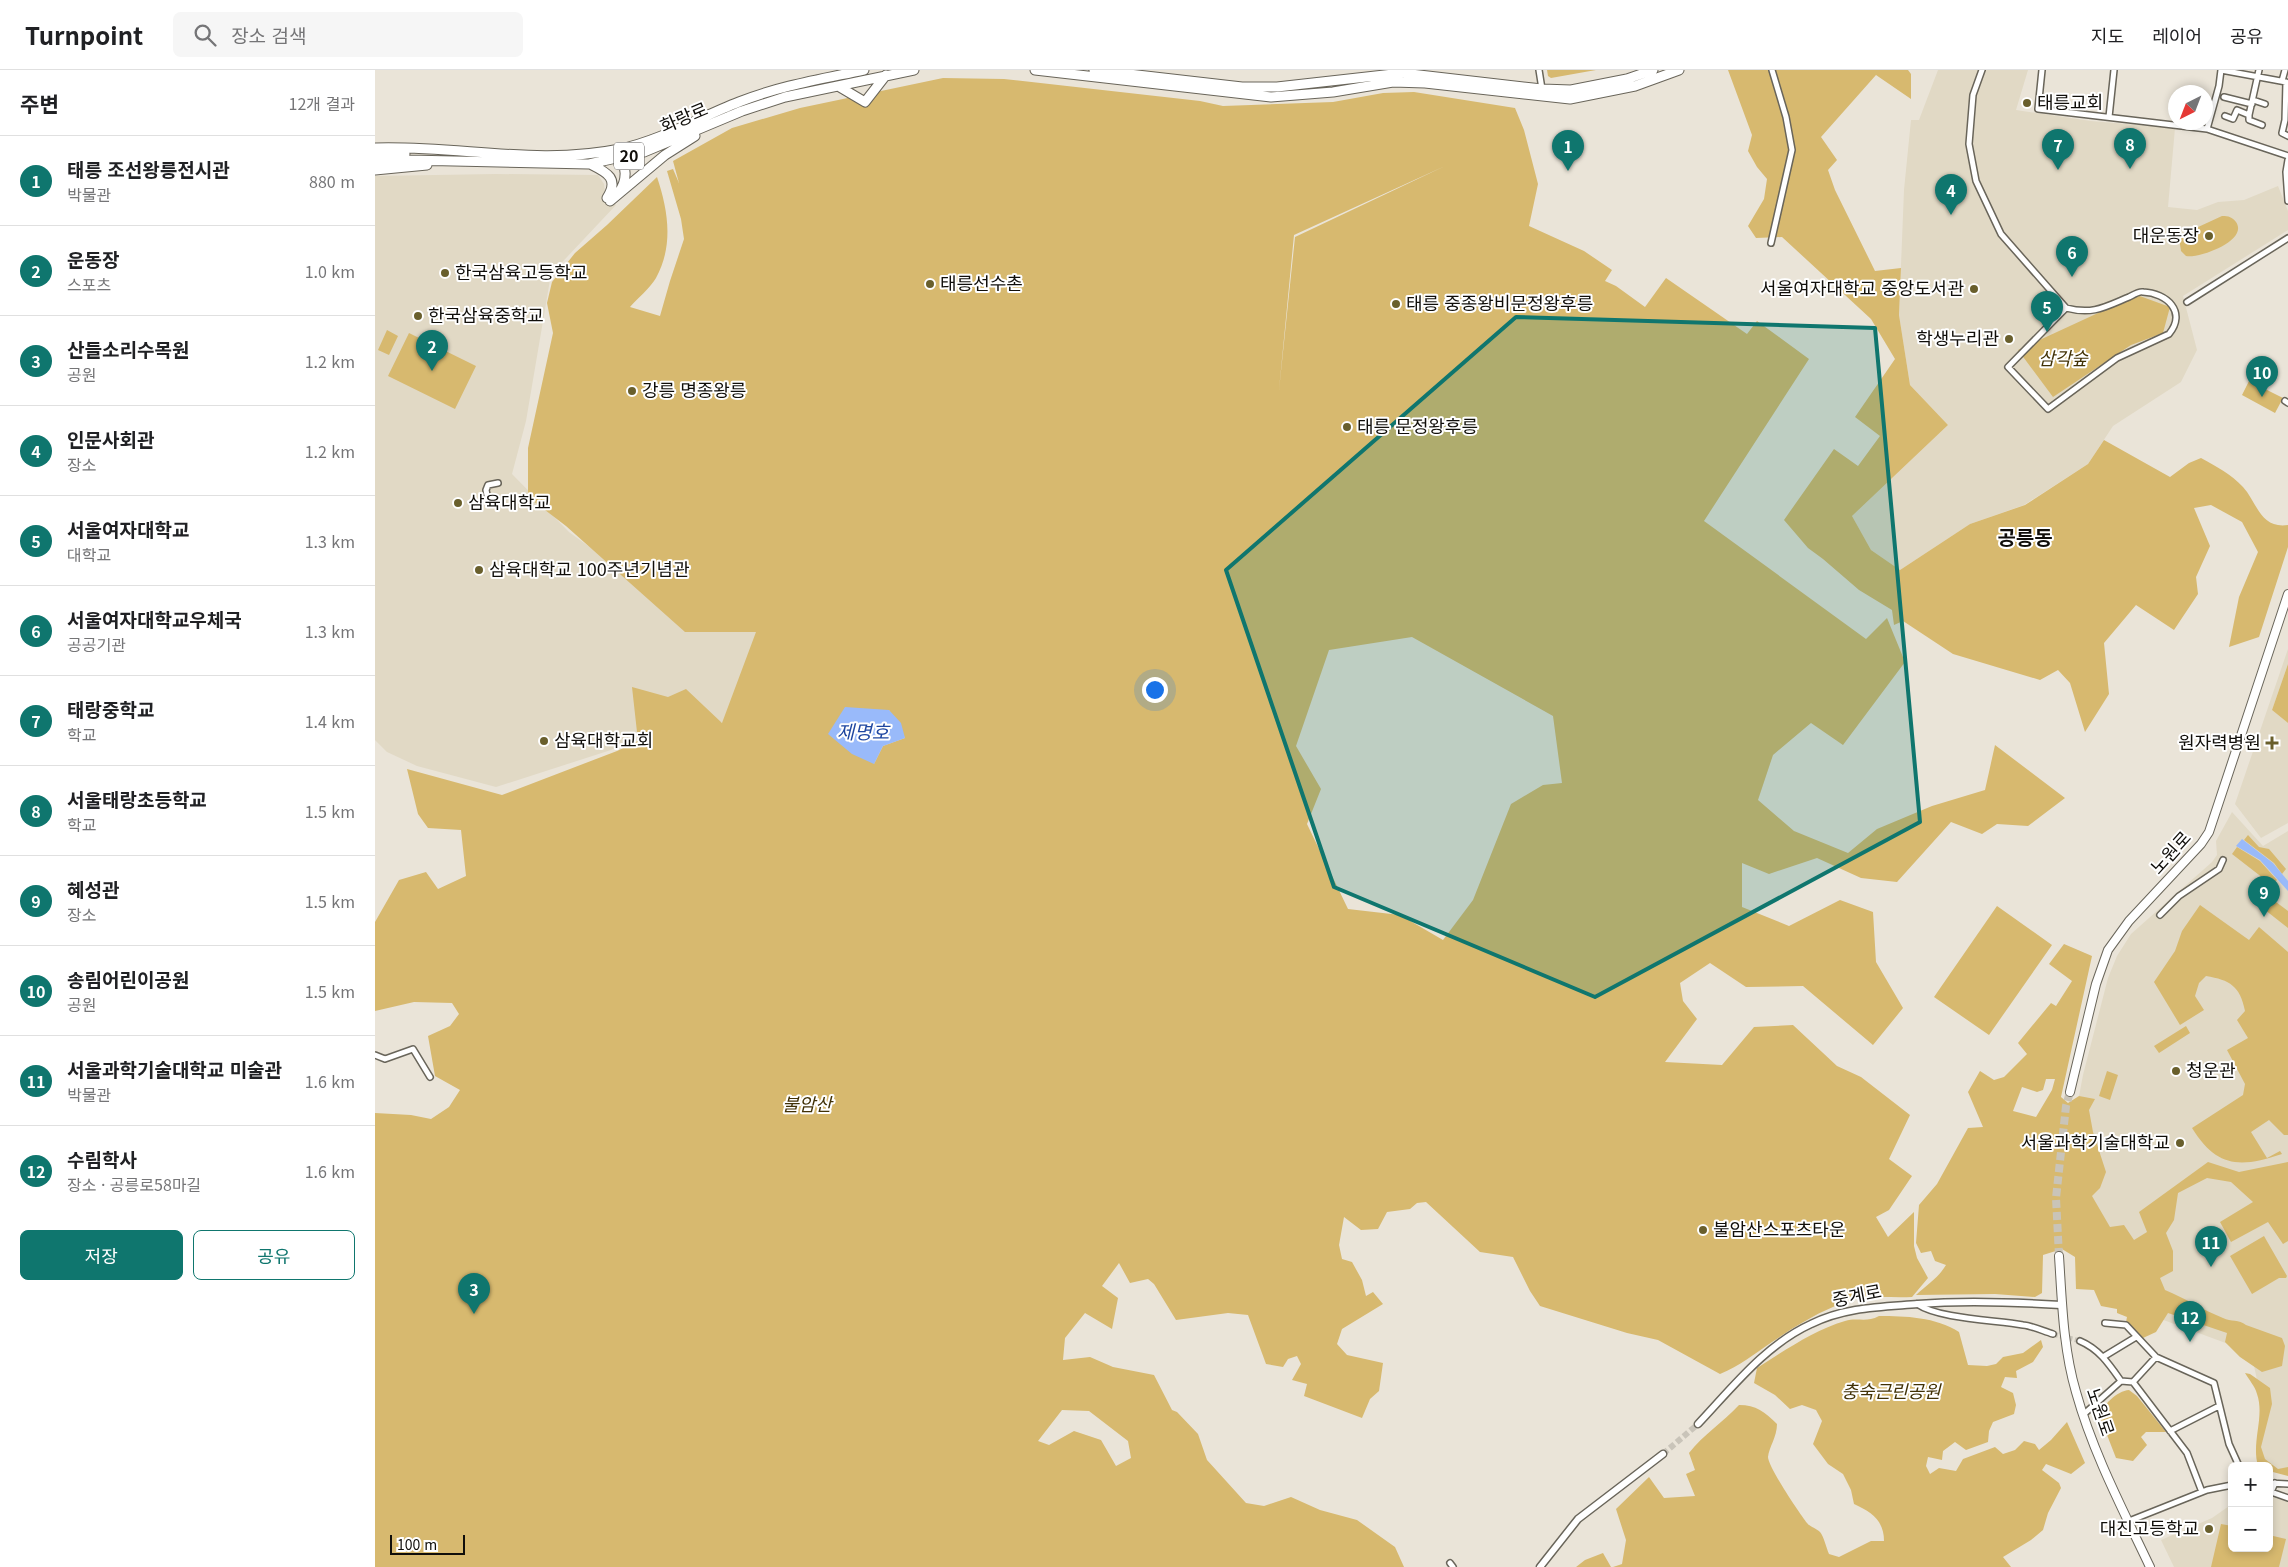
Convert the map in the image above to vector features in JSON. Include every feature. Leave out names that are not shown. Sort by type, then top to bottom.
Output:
[{"type":"main road","name":"화랑로","points":[[462,156],[530,157],[598,152],[641,143],[760,94],[864,70]]},
{"type":"main road","name":"화랑로","points":[[462,156],[589,164],[622,159],[669,143],[763,104],[883,74],[914,70]]},
{"type":"main road","points":[[1035,70],[1271,97],[1333,92],[1393,82],[1543,93],[1627,80],[1653,70]]},
{"type":"main road","points":[[1094,70],[1242,87],[1277,87],[1402,73],[1543,93],[1570,99],[1635,86],[1679,70]]},
{"type":"main road","points":[[838,86],[865,102],[883,74]]},
{"type":"main road","points":[[810,92],[815,85],[836,80],[834,76]]},
{"type":"main road","points":[[609,200],[665,156],[723,120]]},
{"type":"main road","points":[[622,159],[629,150],[641,143]]},
{"type":"main road","name":"20","points":[[375,148],[401,147],[462,156]]},
{"type":"main road","points":[[598,152],[614,155],[622,159]]},
{"type":"main road","name":"20","points":[[375,155],[462,156]]},
{"type":"main road","name":"20","points":[[375,162],[462,156]]},
{"type":"main road","name":"20","points":[[375,170],[462,156]]},
{"type":"main road","points":[[609,200],[624,181],[625,172],[622,159]]},
{"type":"main road","points":[[589,164],[603,170],[610,177],[612,187],[609,200]]},
{"type":"main road","name":"노원로","points":[[2069,1092],[2096,984],[2108,950],[2129,921],[2192,855],[2209,832],[2288,594]]},
{"type":"main road","name":"노원로","points":[[2059,1256],[2065,1340],[2076,1391],[2100,1460],[2150,1567]]},
{"type":"street","points":[[1539,70],[1543,93]]},
{"type":"street","points":[[1771,243],[1792,150],[1786,116],[1772,70]]},
{"type":"street","points":[[1982,70],[1973,94],[1969,144],[1976,181],[2001,234],[2066,308],[2082,312],[2097,310],[2142,291],[2164,297],[2175,306],[2177,318],[2175,327],[2169,334],[2117,358],[2048,409],[2008,367],[2066,308]]},
{"type":"street","points":[[2042,70],[2038,109],[2168,124]]},
{"type":"street","points":[[2109,117],[2114,70]]},
{"type":"street","points":[[2213,108],[2221,70],[2258,73],[2282,81],[2286,84],[2285,120],[2281,133],[2288,136]]},
{"type":"street","points":[[2282,81],[2285,70]]},
{"type":"street","points":[[2258,73],[2249,120],[2262,124]]},
{"type":"street","points":[[2224,97],[2265,104]]},
{"type":"street","points":[[2225,116],[2233,119],[2237,110],[2249,115]]},
{"type":"street","points":[[2210,130],[2288,158],[2286,172],[2288,201]]},
{"type":"street","points":[[2187,302],[2288,238]]},
{"type":"street","points":[[487,495],[488,485],[497,483]]},
{"type":"street","points":[[2160,916],[2179,896],[2219,869],[2223,860]]},
{"type":"street","points":[[375,1055],[385,1059],[413,1049],[430,1076]]},
{"type":"street","name":"중계로","points":[[1698,1424],[1761,1359],[1810,1324],[1837,1313],[1877,1305],[1959,1301],[2061,1305]]},
{"type":"street","points":[[1917,1304],[1923,1309],[1941,1313],[2025,1325],[2053,1334]]},
{"type":"street","points":[[2105,1323],[2126,1325],[2156,1357],[2214,1383],[2229,1444],[2237,1462]]},
{"type":"street","points":[[2103,1357],[2136,1336]]},
{"type":"street","points":[[2080,1341],[2103,1357],[2121,1380],[2133,1382],[2187,1453],[2202,1492]]},
{"type":"street","points":[[2133,1382],[2156,1357]]},
{"type":"street","points":[[2084,1414],[2121,1380]]},
{"type":"street","points":[[2170,1431],[2219,1406]]},
{"type":"street","points":[[1540,1567],[1578,1519],[1663,1454]]},
{"type":"street","points":[[2273,1483],[2288,1484]]},
{"type":"street","points":[[2129,1521],[2202,1492],[2228,1485]]},
{"type":"street","points":[[2273,1493],[2288,1498]]},
{"type":"highlighted area","points":[[1516,317],[1875,328],[1920,822],[1595,997],[1334,887],[1226,570]]},
{"type":"shaded area","points":[[1938,70],[2028,70],[2016,110],[2091,121],[2168,127],[2168,130],[2175,130],[2168,207],[2197,210],[2218,202],[2244,200],[2278,186],[2288,211],[2288,230],[2183,296],[2197,350],[2181,382],[2113,426],[2088,464],[2024,505],[1970,524],[1900,570],[1871,550],[1852,516],[1948,425],[1910,385],[1899,315],[1904,190],[1911,120],[1919,120]]},
{"type":"shaded area","name":"삼육대학교","points":[[598,175],[604,184],[605,193],[616,205],[551,274],[526,421],[512,474],[569,532],[639,583],[734,605],[935,714],[872,781],[687,709],[611,750],[496,787],[417,766],[387,752],[375,740],[375,176]]},
{"type":"shaded area","name":"원자력병원","points":[[2288,649],[2288,664],[2272,710],[2288,723],[2288,823],[2261,838],[2235,804]]},
{"type":"shaded area","name":"서울과학기술대학교","points":[[2232,812],[2263,846],[2288,831],[2288,1473],[2280,1473],[2273,1469],[2273,1462],[2266,1462],[2257,1451],[2261,1399],[2253,1361],[2231,1345],[2131,1308],[2094,1257],[2074,1123],[2083,1075],[2108,978],[2117,956],[2131,934],[2212,862],[2217,855],[2216,841]]},
{"type":"shaded area","name":"대진고등학교","points":[[2273,1497],[2288,1502],[2288,1567],[2174,1567],[2161,1540],[2212,1518],[2228,1507],[2228,1552],[2273,1552]]},
{"type":"green space","points":[[1547,70],[1596,70],[1551,78],[1548,76]]},
{"type":"green space","points":[[1728,70],[1908,70],[1911,74],[1911,99],[1876,75],[1821,137],[1837,160],[1828,170],[1835,190],[1875,271],[1901,268],[1899,315],[1910,385],[1948,425],[1852,516],[1871,550],[1900,570],[1970,524],[2025,505],[2088,464],[2104,440],[2170,477],[2189,463],[2201,458],[2234,478],[2248,493],[2265,519],[2271,523],[2288,525],[2288,547],[2259,637],[2229,647],[2239,597],[2258,552],[2242,522],[2211,505],[2194,508],[2210,546],[2196,577],[2198,594],[2174,630],[2136,605],[2104,643],[2109,694],[2085,732],[2070,683],[2058,670],[2040,680],[1953,654],[1903,621],[1894,625],[1892,610],[1859,590],[1808,548],[1784,520],[1834,449],[1858,466],[1880,436],[1855,417],[1895,359],[1871,319],[1782,237],[1756,238],[1748,226],[1764,199],[1767,179],[1757,167],[1748,151],[1752,135]]},
{"type":"green space","name":"불암산","points":[[943,78],[1004,79],[1200,101],[1223,106],[1333,102],[1383,93],[1414,92],[1515,108],[1524,130],[1538,184],[1529,226],[1584,251],[1612,270],[1605,281],[1616,286],[1645,307],[1666,278],[1747,334],[1757,321],[1809,359],[1704,521],[1866,639],[1887,618],[1905,662],[1843,745],[1811,723],[1773,755],[1758,800],[1794,831],[1848,853],[1877,829],[1932,806],[1985,790],[1995,745],[2065,798],[2028,826],[1997,824],[1982,834],[1951,822],[1897,882],[1861,878],[1817,858],[1769,874],[1742,863],[1742,907],[1789,926],[1840,900],[1873,912],[1876,962],[1903,1008],[1873,1045],[1803,986],[1746,987],[1710,963],[1680,983],[1683,1001],[1697,1019],[1665,1062],[1722,1065],[1754,1027],[1793,1025],[1837,1066],[1861,1077],[1910,1115],[1889,1159],[1912,1176],[1889,1210],[1876,1217],[1888,1237],[1914,1212],[1914,1246],[1917,1258],[1928,1278],[1912,1297],[1862,1298],[1839,1305],[1804,1322],[1740,1364],[1720,1374],[1658,1340],[1627,1333],[1540,1306],[1530,1291],[1513,1257],[1480,1252],[1426,1202],[1417,1203],[1410,1209],[1387,1212],[1378,1229],[1361,1230],[1344,1217],[1339,1245],[1342,1259],[1352,1262],[1362,1280],[1366,1296],[1373,1292],[1383,1304],[1342,1329],[1337,1344],[1347,1355],[1383,1363],[1379,1391],[1370,1399],[1362,1418],[1304,1396],[1307,1384],[1292,1380],[1301,1364],[1297,1356],[1288,1359],[1283,1367],[1266,1364],[1248,1315],[1228,1313],[1176,1320],[1154,1284],[1148,1279],[1130,1283],[1119,1263],[1102,1286],[1118,1298],[1112,1329],[1085,1313],[1065,1338],[1063,1360],[1090,1357],[1113,1367],[1154,1375],[1172,1410],[1177,1412],[1198,1434],[1207,1460],[1246,1503],[1264,1506],[1291,1497],[1320,1510],[1357,1520],[1395,1547],[1404,1567],[375,1567],[375,1113],[411,1115],[431,1119],[449,1107],[460,1090],[435,1076],[428,1036],[450,1026],[459,1014],[452,1003],[414,1002],[375,1011],[375,922],[399,880],[426,872],[438,889],[466,876],[461,830],[428,828],[418,814],[407,769],[502,795],[617,751],[638,741],[632,687],[668,697],[686,689],[722,723],[756,632],[685,632],[566,526],[528,497],[528,448],[553,333],[547,303],[552,282],[575,253],[657,177],[666,215],[667,240],[665,253],[662,266],[656,278],[630,307],[660,316],[684,239],[681,219],[667,171],[673,169],[679,183],[673,161],[732,128],[800,108]],"holes":[[[1445,166],[1295,237],[1279,390],[1294,235]],[[1412,637],[1553,716],[1562,783],[1543,785],[1511,804],[1473,900],[1443,940],[1400,915],[1348,909],[1307,824],[1321,789],[1296,746],[1329,650]],[[889,710],[905,738],[883,746],[874,764]],[[1062,1410],[1089,1411],[1128,1441],[1131,1458],[1116,1466],[1101,1440],[1074,1431],[1049,1445],[1038,1441]]]},
{"type":"green space","name":"대운동장","points":[[2222,216],[2233,219],[2238,229],[2235,236],[2229,242],[2201,255],[2186,256],[2181,251],[2179,238],[2183,234]]},
{"type":"green space","name":"삼각숲","points":[[2137,295],[2170,307],[2163,333],[2131,345],[2053,397],[2018,350]]},
{"type":"green space","points":[[387,330],[398,336],[389,355],[378,350]]},
{"type":"green space","points":[[409,333],[476,366],[455,409],[388,376]]},
{"type":"green space","points":[[2249,381],[2283,398],[2275,413],[2242,395]]},
{"type":"green space","points":[[2288,664],[2288,723],[2272,710]]},
{"type":"green space","points":[[2248,835],[2259,847],[2269,849],[2286,869],[2282,874],[2274,863],[2244,840]]},
{"type":"green space","points":[[2237,847],[2260,861],[2277,880],[2272,885],[2232,854]]},
{"type":"green space","points":[[2268,896],[2288,911],[2288,928],[2260,906]]},
{"type":"green space","points":[[2200,905],[2249,940],[2259,927],[2288,952],[2288,1135],[2284,1135],[2269,1120],[2251,1132],[2267,1158],[2280,1151],[2282,1154],[2267,1159],[2242,1162],[2220,1157],[2201,1141],[2192,1128],[2243,1095],[2245,1084],[2227,1050],[2248,1038],[2237,1020],[2245,1011],[2243,1002],[2237,990],[2228,982],[2206,976],[2199,983],[2195,996],[2204,1010],[2180,1025],[2154,982],[2175,951],[2182,931]]},
{"type":"green space","points":[[1997,906],[2052,945],[1989,1035],[1934,997]]},
{"type":"green space","points":[[2064,944],[2092,956],[2061,1097],[2068,1103],[2079,1096],[2095,1099],[2089,1110],[2093,1132],[2106,1172],[2100,1188],[2092,1196],[2110,1227],[2124,1225],[2134,1240],[2147,1232],[2139,1212],[2208,1162],[2239,1172],[2288,1162],[2288,1241],[2283,1244],[2268,1222],[2231,1242],[2220,1222],[2253,1202],[2231,1182],[2207,1178],[2178,1193],[2174,1220],[2166,1233],[2173,1251],[2173,1271],[2160,1278],[2165,1290],[2226,1319],[2241,1322],[2282,1338],[2285,1346],[2282,1366],[2262,1372],[2240,1357],[2225,1342],[2227,1333],[2168,1313],[2156,1332],[2143,1338],[2126,1322],[2127,1317],[2117,1313],[2117,1309],[2101,1306],[2094,1290],[2076,1289],[2075,1257],[2062,1249],[2043,1255],[2042,1293],[2035,1297],[1995,1294],[1916,1295],[1946,1265],[1935,1261],[1931,1251],[1921,1253],[1916,1243],[1919,1205],[1937,1184],[1968,1128],[1983,1127],[1968,1092],[1980,1071],[1994,1080],[2004,1077],[2027,1054],[2018,1043],[2051,1003],[2056,1006],[2072,981],[2049,964]],"holes":[[[2046,1079],[2055,1079],[2052,1090],[2036,1117],[2013,1111],[2022,1087],[2037,1092],[2043,1090]]]},
{"type":"green space","points":[[2186,1026],[2190,1033],[2159,1053],[2154,1046]]},
{"type":"green space","points":[[2107,1071],[2118,1075],[2110,1100],[2099,1096]]},
{"type":"green space","points":[[2264,1236],[2287,1276],[2286,1278],[2279,1278],[2252,1294],[2230,1256]]},
{"type":"green space","name":"충숙근린공원","points":[[1879,1316],[1920,1318],[1950,1327],[1959,1332],[1968,1365],[1987,1366],[1996,1364],[2003,1357],[2023,1353],[2041,1340],[2043,1347],[2033,1362],[2016,1371],[2017,1378],[2005,1377],[2001,1387],[2013,1393],[2016,1405],[2014,1414],[1993,1422],[1989,1431],[1988,1442],[1966,1450],[1955,1442],[1943,1451],[1942,1460],[1928,1457],[1926,1466],[1930,1474],[1939,1468],[1956,1471],[1963,1459],[1995,1447],[2003,1454],[2015,1450],[2024,1441],[2035,1444],[2039,1450],[2067,1422],[2085,1463],[2071,1474],[2046,1464],[2042,1470],[2059,1483],[2061,1488],[2048,1513],[2043,1530],[2031,1540],[2003,1557],[2011,1567],[1613,1567],[1622,1564],[1626,1540],[1616,1509],[1649,1477],[1664,1498],[1695,1496],[1686,1474],[1695,1470],[1689,1453],[1700,1440],[1739,1405],[1750,1406],[1760,1410],[1777,1424],[1768,1457],[1769,1462],[1803,1518],[1821,1534],[1829,1554],[1839,1557],[1871,1541],[1884,1541],[1882,1528],[1876,1518],[1854,1504],[1851,1490],[1843,1474],[1828,1464],[1813,1444],[1822,1421],[1816,1410],[1802,1405],[1790,1409],[1775,1395],[1754,1383],[1757,1368],[1811,1335],[1845,1321],[1870,1319]]},
{"type":"green space","points":[[2245,1373],[2250,1374],[2270,1388],[2272,1404],[2261,1447],[2265,1459],[2269,1462],[2257,1462],[2256,1457],[2260,1412],[2255,1388]]},
{"type":"green space","points":[[2129,1390],[2137,1396],[2166,1432],[2146,1432],[2141,1437],[2147,1445],[2133,1461],[2116,1458],[2100,1417],[2101,1412],[2111,1399]]},
{"type":"green space","points":[[2273,1465],[2278,1469],[2288,1467],[2288,1476],[2273,1472]]},
{"type":"green space","points":[[2221,1524],[2228,1525],[2228,1552],[2273,1552],[2273,1536],[2286,1539],[2279,1567],[2211,1567]]},
{"type":"green space","points":[[1603,1553],[1611,1567],[1576,1567],[1585,1560]]},
{"type":"water","name":"제명호","points":[[845,707],[889,710],[901,723],[905,738],[883,746],[874,764],[852,754],[828,734]]},
{"type":"water","points":[[2242,839],[2273,863],[2288,881],[2288,891],[2260,860],[2236,846]]},
{"type":"tunnel","points":[[2059,1256],[2056,1198],[2066,1106],[2070,1092]]},
{"type":"tunnel","points":[[2053,1334],[2080,1341]]},
{"type":"tunnel","points":[[1663,1454],[1698,1424]]},
{"type":"place","name":"태릉교회","points":[[2027,103]]},
{"type":"place","name":"서울태랑초등학교","points":[[2130,169]]},
{"type":"place","name":"태랑중학교","points":[[2058,170]]},
{"type":"place","name":"태릉 조선왕릉전시관","points":[[1568,171]]},
{"type":"place","name":"인문사회관","points":[[1951,215]]},
{"type":"place","name":"대운동장","points":[[2209,236]]},
{"type":"place","name":"한국삼육고등학교","points":[[445,273]]},
{"type":"place","name":"서울여자대학교우체국","points":[[2072,277]]},
{"type":"place","name":"태릉선수촌","points":[[930,284]]},
{"type":"place","name":"서울여자대학교 중앙도서관","points":[[1974,289]]},
{"type":"place","name":"태릉 중종왕비문정왕후릉","points":[[1396,304]]},
{"type":"place","name":"한국삼육중학교","points":[[418,316]]},
{"type":"place","name":"서울여자대학교","points":[[2047,332]]},
{"type":"place","name":"학생누리관","points":[[2009,339]]},
{"type":"place","name":"운동장","points":[[432,371]]},
{"type":"place","name":"강릉 명종왕릉","points":[[632,391]]},
{"type":"place","name":"송림어린이공원","points":[[2262,397]]},
{"type":"place","name":"태릉 문정왕후릉","points":[[1347,427]]},
{"type":"place","name":"삼육대학교","points":[[458,503]]},
{"type":"place","name":"삼육대학교 100주년기념관","points":[[479,570]]},
{"type":"place","name":"삼육대학교회","points":[[544,741]]},
{"type":"place","name":"원자력병원","points":[[2272,743]]},
{"type":"place","name":"혜성관","points":[[2264,917]]},
{"type":"place","name":"청운관","points":[[2176,1071]]},
{"type":"place","name":"서울과학기술대학교","points":[[2180,1143]]},
{"type":"place","name":"불암산스포츠타운","points":[[1703,1230]]},
{"type":"place","name":"서울과학기술대학교 미술관","points":[[2211,1267]]},
{"type":"place","name":"산들소리수목원","points":[[474,1314]]},
{"type":"place","name":"수림학사","points":[[2190,1342]]},
{"type":"place","name":"대진고등학교","points":[[2209,1529]]},
{"type":"district","name":"공릉동","points":[[2025,538]]}]
